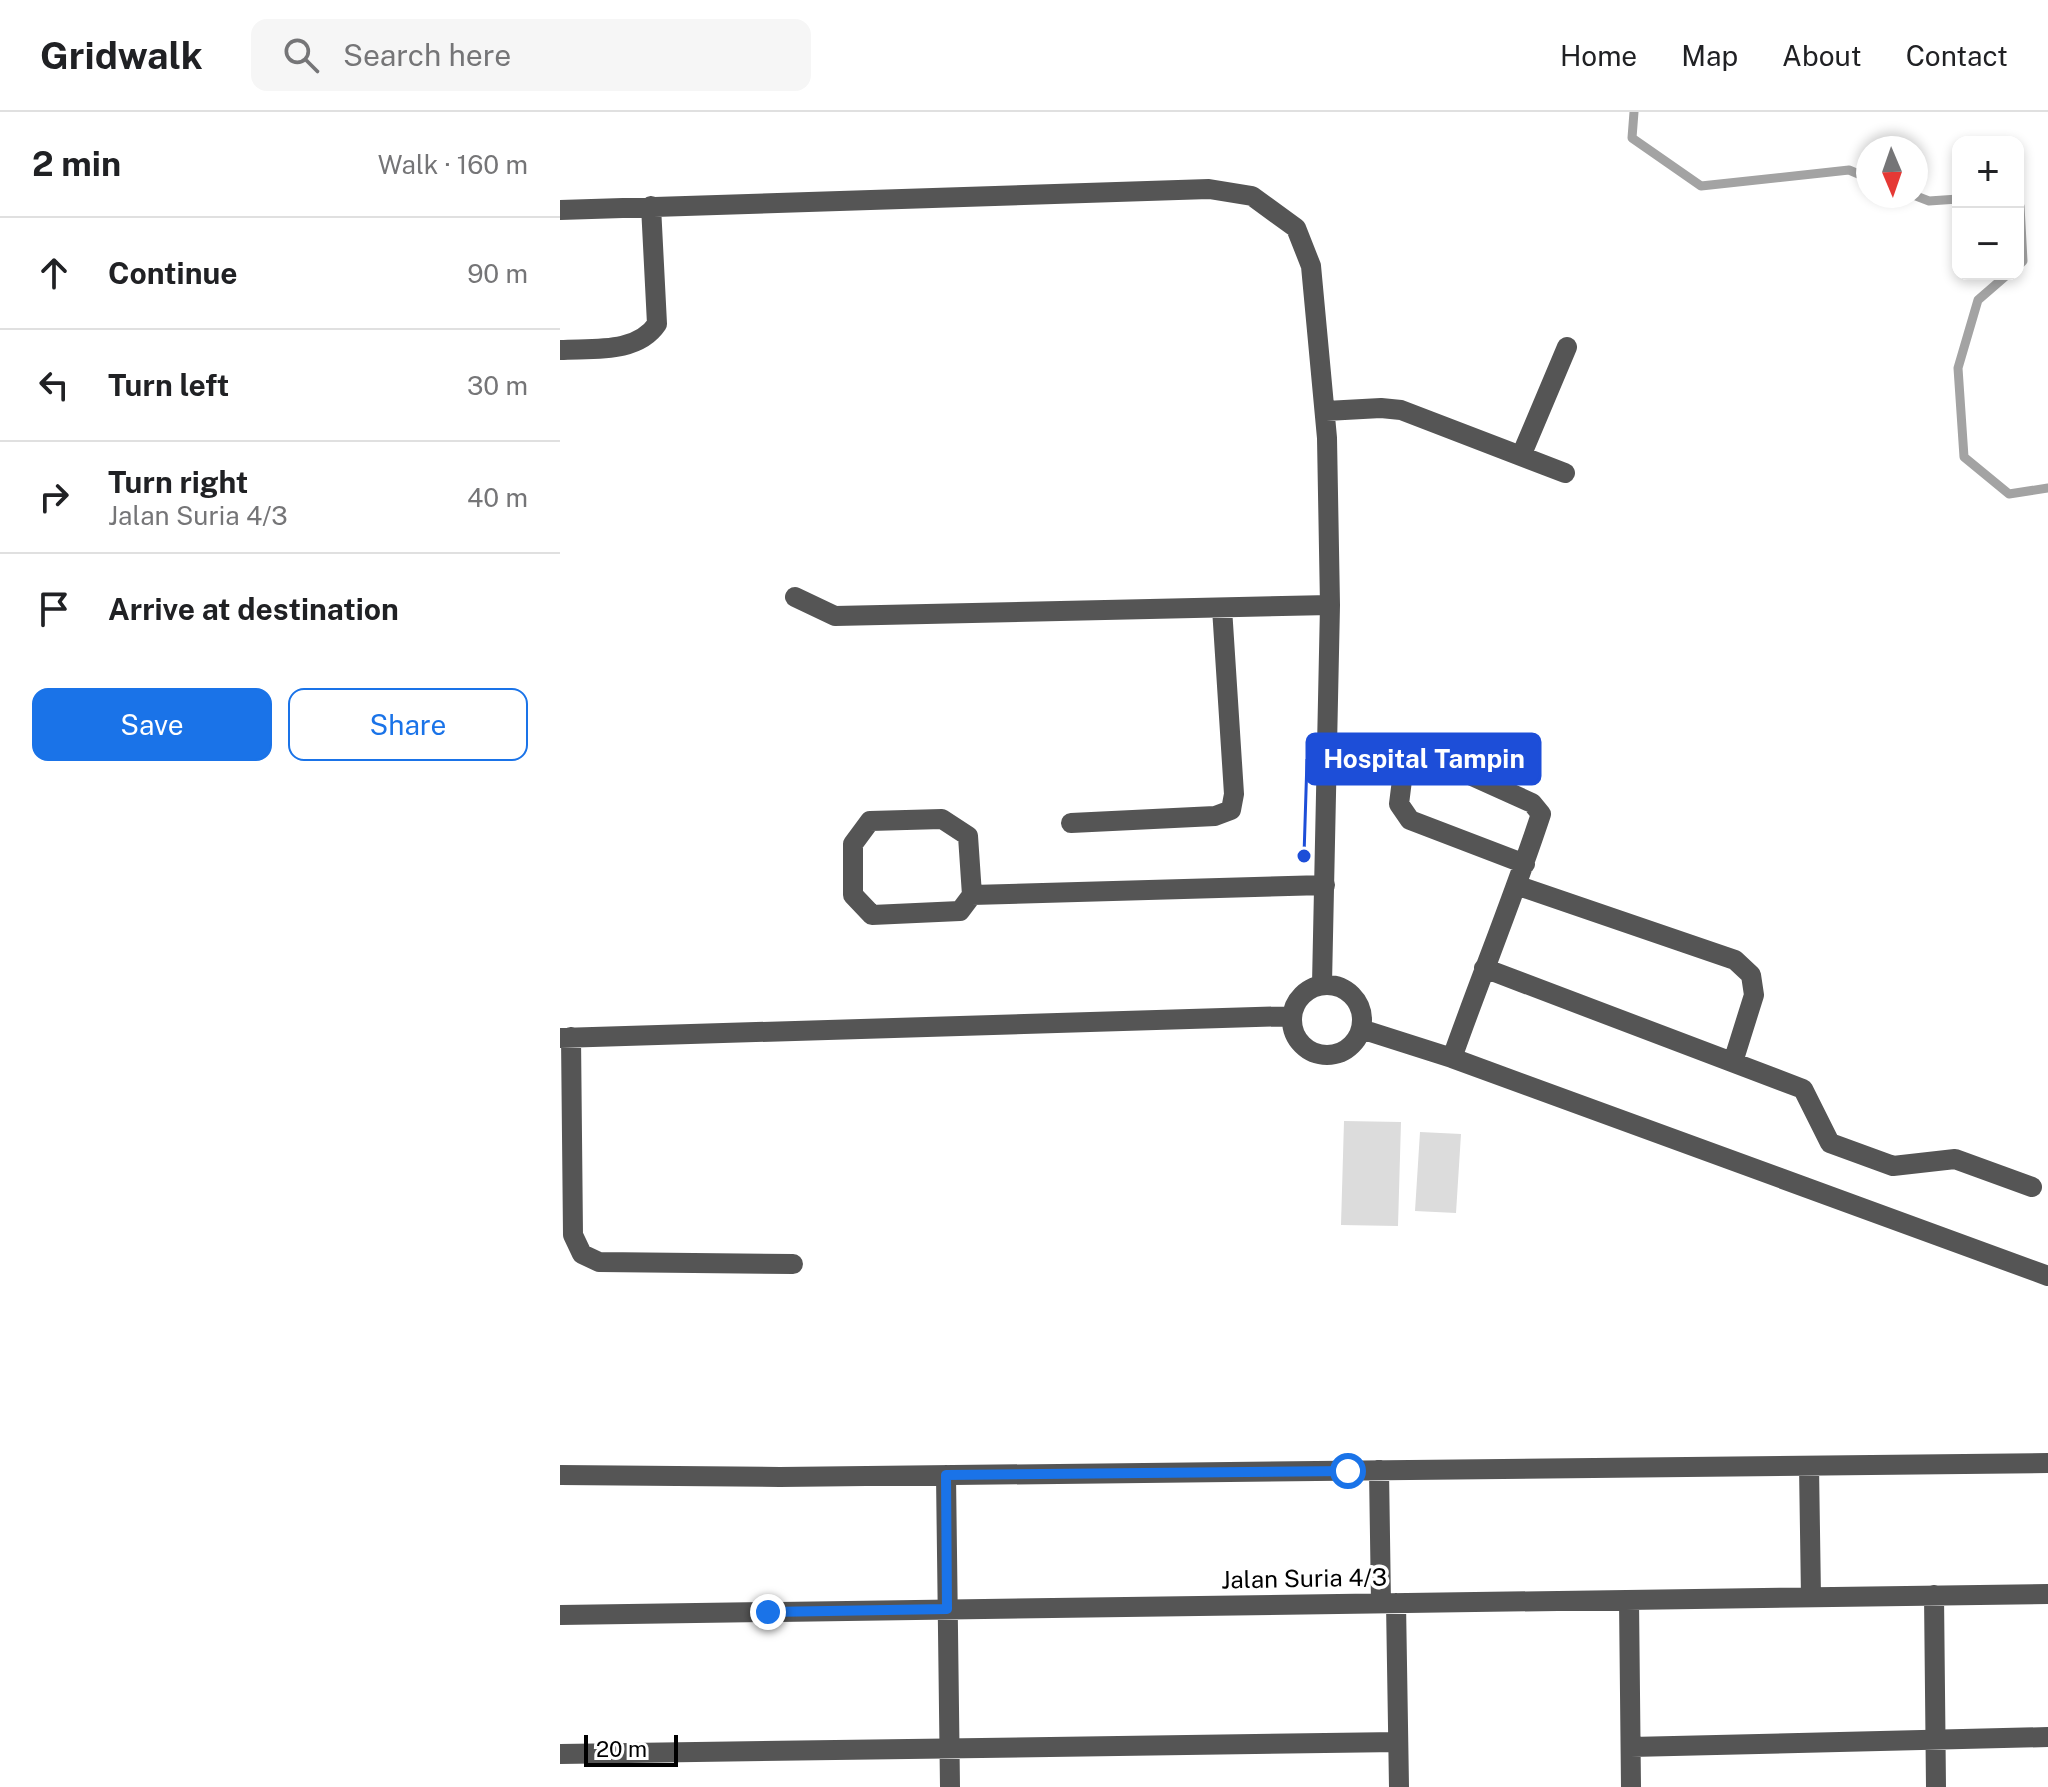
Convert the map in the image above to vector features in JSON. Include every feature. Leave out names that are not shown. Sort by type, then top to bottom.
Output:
[{"type":"street","points":[[560,210],[1209,189],[1252,196],[1296,228],[1311,266],[1326,411],[1330,605],[1322,984]]},
{"type":"street","points":[[560,350],[631,344],[643,339],[657,324],[651,206]]},
{"type":"street","points":[[1521,456],[1567,347]]},
{"type":"street","points":[[1326,411],[1401,410],[1565,473]]},
{"type":"street","points":[[795,597],[835,616],[1330,605]]},
{"type":"street","points":[[1071,823],[1215,816],[1231,810],[1234,794],[1222,608]]},
{"type":"street","points":[[1452,1058],[1525,864],[1541,814],[1532,803],[1434,759],[1418,761],[1402,780],[1399,804],[1410,820],[1525,864]]},
{"type":"street","points":[[942,819],[968,836],[972,895],[960,911],[872,915],[853,895],[853,844],[870,821],[942,819]]},
{"type":"street","points":[[972,895],[1325,885]]},
{"type":"street","points":[[1516,885],[1735,960],[1751,975],[1754,995],[1733,1062]]},
{"type":"street","points":[[1484,968],[1803,1089],[1830,1143],[1893,1166],[1955,1159],[2032,1187]]},
{"type":"street","points":[[1322,984],[1345,989],[1354,996],[1363,1018],[1356,1040],[1348,1049],[1325,1055],[1304,1047],[1297,1038],[1292,1016],[1301,995],[1322,984]]},
{"type":"street","points":[[793,1264],[599,1262],[582,1254],[573,1235],[566,1037],[1292,1016]]},
{"type":"street","points":[[1361,1029],[1452,1058],[2048,1276]]},
{"type":"street","points":[[560,1475],[780,1477],[2048,1463]]},
{"type":"street","points":[[1809,1466],[1811,1597]]},
{"type":"street","points":[[1379,1470],[1399,1787]]},
{"type":"street","points":[[946,1475],[950,1787]]},
{"type":"street","name":"Jalan Suria 4/3","points":[[560,1615],[2048,1594]]},
{"type":"street","points":[[1934,1595],[1936,1787]]},
{"type":"street","points":[[1629,1600],[1631,1787]]},
{"type":"street","points":[[1631,1747],[2048,1737]]},
{"type":"street","points":[[560,1754],[1398,1742]]},
{"type":"shaded area","points":[[1344,1121],[1401,1122],[1398,1226],[1341,1225]]},
{"type":"shaded area","points":[[1420,1132],[1461,1134],[1456,1213],[1415,1211]]},
{"type":"waterway","points":[[1634,112],[1632,138],[1701,186],[1849,170],[1856,173]]},
{"type":"waterway","points":[[1928,201],[1952,199]]},
{"type":"waterway","points":[[2001,280],[1978,300],[1958,368],[1964,457],[2009,494],[2048,488]]},
{"type":"place","name":"Hospital Tampin","points":[[1304,856]]},
{"type":"route","points":[[768,1612],[947,1609],[946,1475],[1348,1471]]}]
